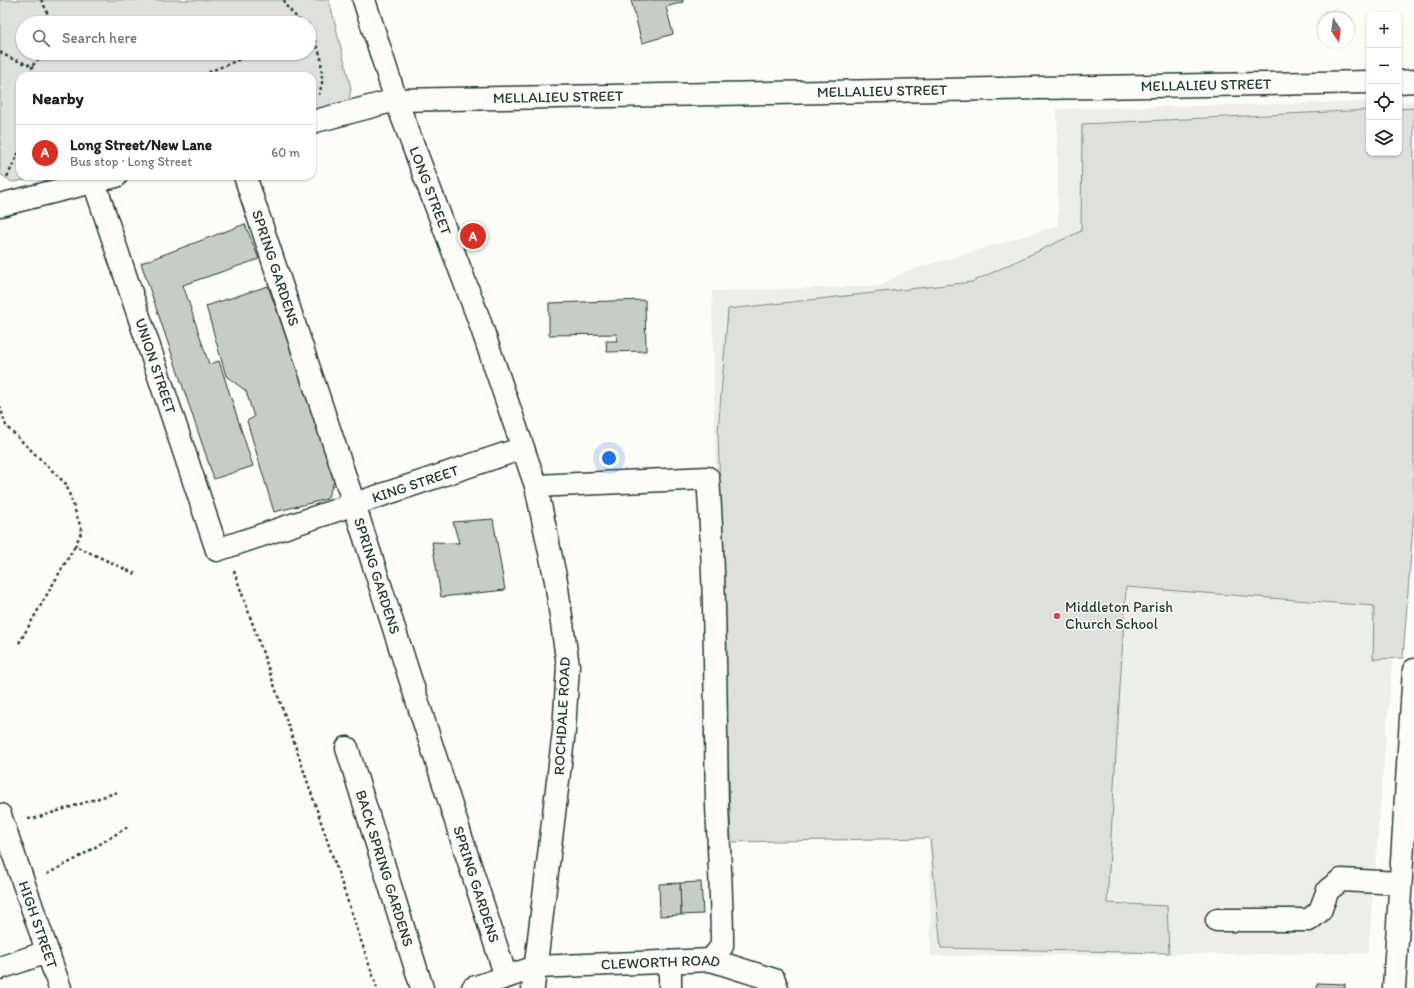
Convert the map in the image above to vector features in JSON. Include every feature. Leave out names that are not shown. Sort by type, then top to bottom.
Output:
[{"type":"street","name":"LONG STREET","points":[[364,0],[396,100],[478,317],[523,448]]},
{"type":"street","points":[[1402,82],[1414,81]]},
{"type":"street","name":"MELLALIEU STREET","points":[[316,121],[396,100],[1366,82]]},
{"type":"street","points":[[0,205],[101,180]]},
{"type":"street","name":"SPRING GARDENS","points":[[246,180],[354,504],[506,977]]},
{"type":"street","name":"UNION STREET","points":[[94,182],[221,549]]},
{"type":"street","name":"ROCHDALE ROAD","points":[[523,448],[536,486],[556,581],[568,666],[564,731],[534,978]]},
{"type":"street","name":"KING STREET","points":[[221,549],[523,448]]},
{"type":"street","points":[[536,486],[708,478],[716,653],[717,805],[722,895],[722,946],[711,960]]},
{"type":"street","points":[[1394,988],[1414,670]]},
{"type":"street","name":"BACK SPRING GARDENS","points":[[347,748],[422,988]]},
{"type":"street","name":"HIGH STREET","points":[[1,819],[60,988]]},
{"type":"street","points":[[1217,920],[1309,920],[1320,911],[1328,890],[1341,880],[1400,882]]},
{"type":"street","points":[[0,968],[48,952]]},
{"type":"street","name":"CLEWORTH ROAD","points":[[473,988],[506,977],[534,978],[670,962],[711,960],[774,980],[777,988]]},
{"type":"street","points":[[670,962],[670,988]]},
{"type":"path","points":[[41,0],[48,16]]},
{"type":"path","points":[[284,0],[295,16]]},
{"type":"path","points":[[316,44],[321,57],[322,83],[316,109]]},
{"type":"path","points":[[0,52],[10,58],[32,66]]},
{"type":"path","points":[[33,72],[32,66],[38,60]]},
{"type":"path","points":[[210,72],[238,60]]},
{"type":"path","points":[[0,406],[6,426],[66,484],[82,530],[75,546],[19,643]]},
{"type":"path","points":[[75,546],[138,575]]},
{"type":"path","points":[[221,549],[288,725],[377,988]]},
{"type":"path","points":[[1,819],[36,818],[118,792]]},
{"type":"path","points":[[24,886],[76,859],[129,826]]},
{"type":"shaded area","points":[[0,0],[329,0],[351,88],[349,100],[341,107],[316,113],[316,72],[16,72],[16,180],[25,180],[12,182],[0,174]]},
{"type":"shaded area","name":"Middleton Parish Church School","points":[[1414,101],[1414,396],[1368,953],[931,956],[929,836],[723,839],[712,291],[880,286],[904,272],[1058,226],[1057,109],[1366,102],[1366,156],[1402,156],[1402,102]]},
{"type":"shaded area","name":"Middleton Parish Church School","points":[[1414,108],[1414,513],[1403,658],[1373,659],[1374,606],[1126,587],[1107,903],[1167,906],[1169,953],[941,948],[930,838],[731,842],[718,432],[728,309],[972,282],[1081,231],[1082,124],[1366,110],[1366,156],[1402,156],[1402,109]]},
{"type":"building","points":[[631,0],[683,0],[683,2],[666,7],[673,34],[642,43]]},
{"type":"building","points":[[245,224],[259,259],[183,285],[209,364],[219,361],[253,466],[214,479],[141,263]]},
{"type":"building","points":[[268,286],[336,476],[327,499],[274,512],[247,421],[254,417],[246,391],[226,376],[206,306]]},
{"type":"building","points":[[645,300],[646,351],[607,352],[606,341],[617,341],[616,334],[549,335],[549,303]]},
{"type":"building","points":[[493,519],[505,590],[441,597],[432,542],[459,543],[453,522]]},
{"type":"building","points":[[701,882],[703,914],[681,915],[680,883]]},
{"type":"building","points":[[680,883],[681,915],[660,916],[659,884]]},
{"type":"building","points":[[1317,983],[1345,984],[1345,988],[1317,988]]},
{"type":"place","name":"Long Street/New Lane","points":[[473,236]]},
{"type":"place","name":"Middleton Parish Church School","points":[[1057,616]]}]
